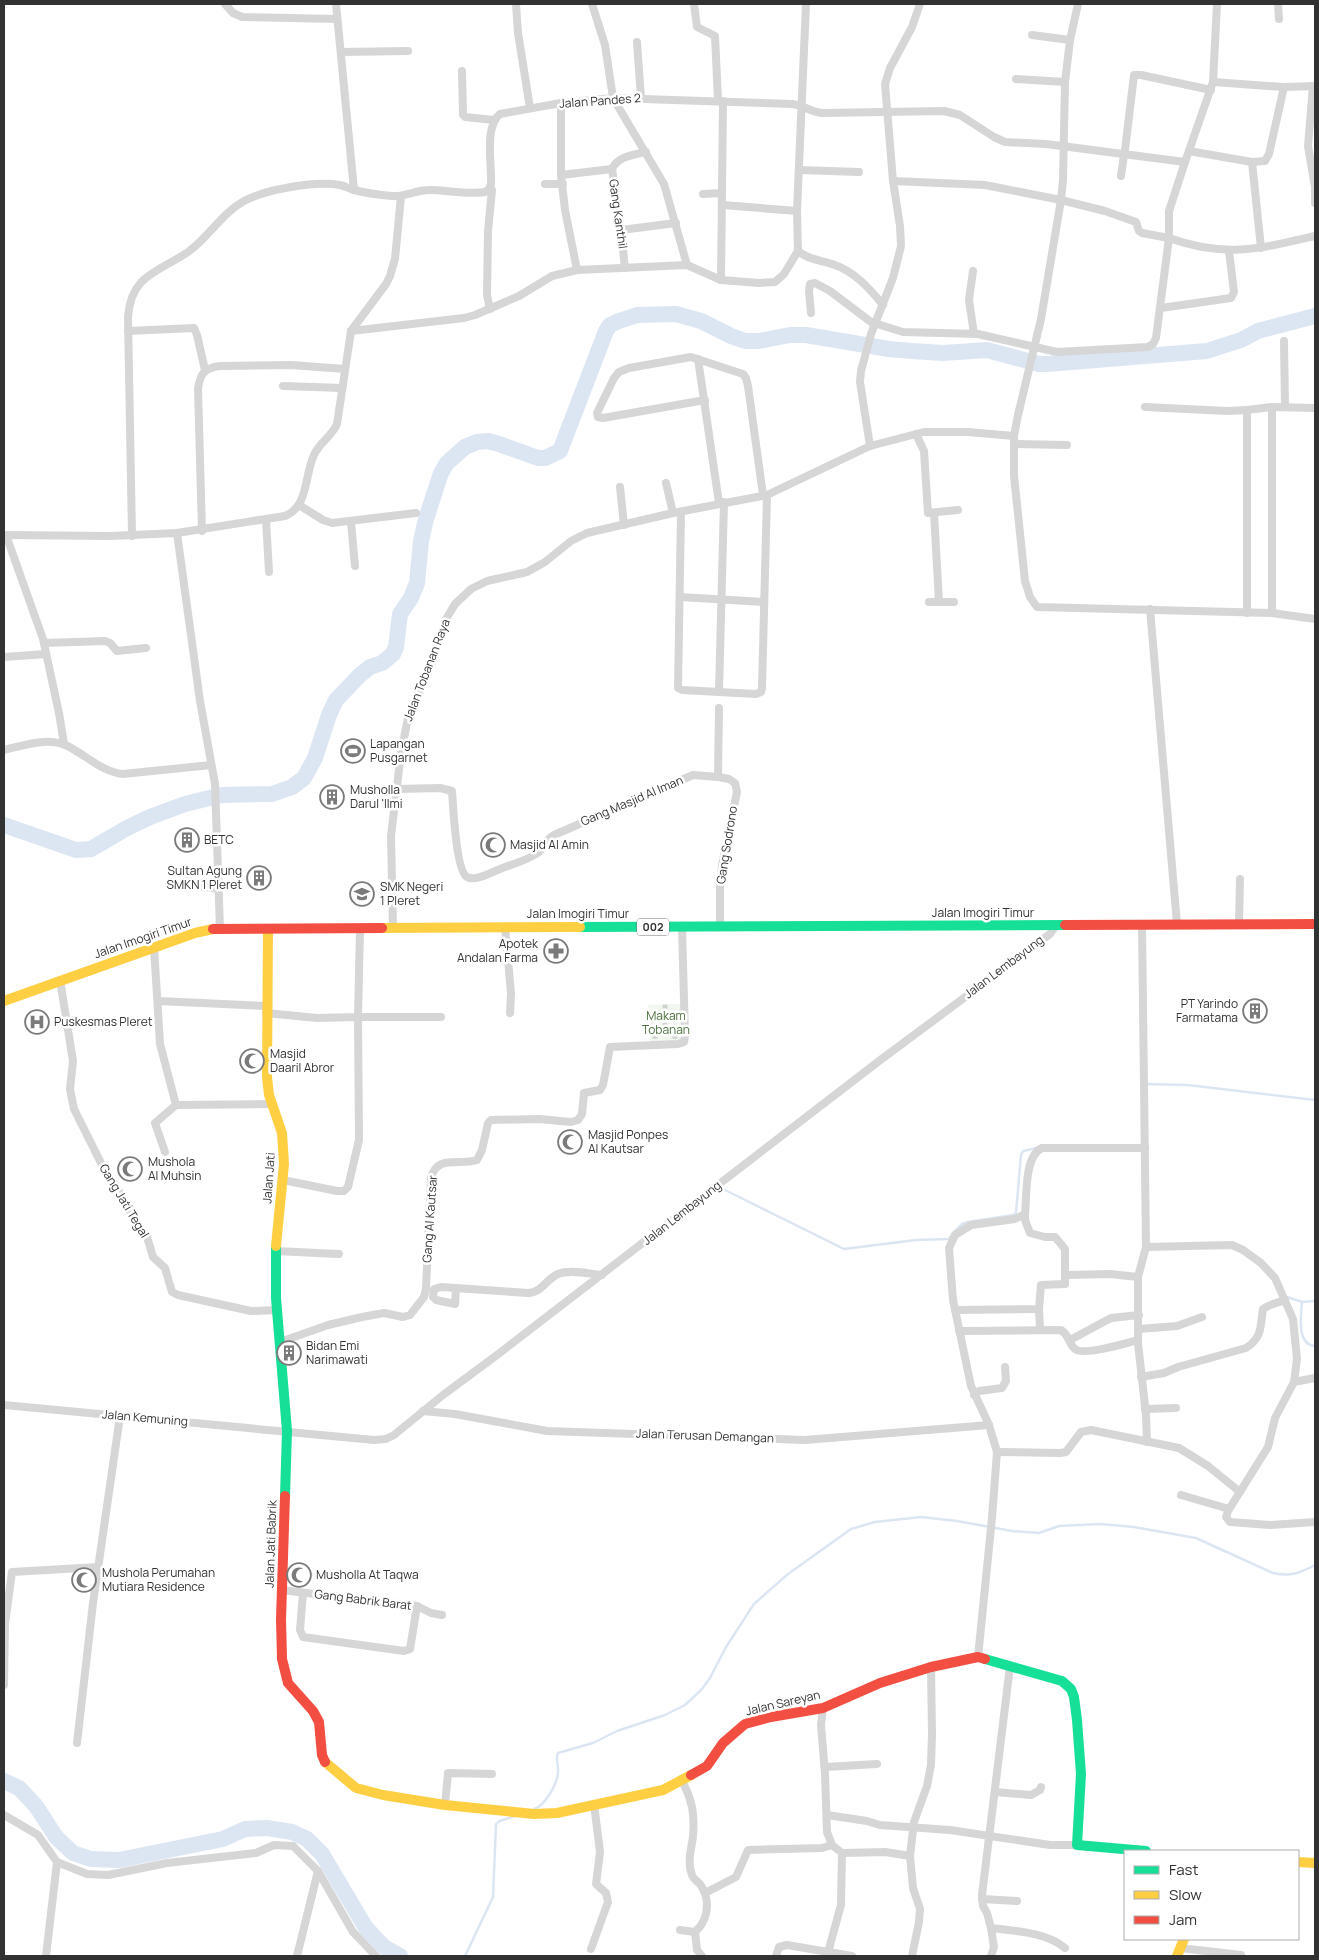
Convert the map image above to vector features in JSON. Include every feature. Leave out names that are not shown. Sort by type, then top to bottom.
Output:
[{"type":"street","points":[[225,4],[233,13],[242,17],[337,19]]},
{"type":"street","points":[[336,4],[354,190]]},
{"type":"street","points":[[516,4],[518,33],[530,108]]},
{"type":"street","points":[[592,4],[605,46],[612,98],[664,184],[687,265]]},
{"type":"street","points":[[694,4],[697,27],[715,36],[720,101],[721,280]]},
{"type":"street","points":[[351,331],[464,318],[489,305],[519,296],[552,276],[576,269],[687,265],[721,280],[759,283],[775,282],[784,274],[798,251],[797,212],[806,4]]},
{"type":"street","points":[[870,446],[860,382],[865,357],[898,261],[901,246],[893,181],[885,84],[890,68],[912,27],[920,4]]},
{"type":"street","points":[[1078,4],[1070,40],[1065,82],[1061,200],[1041,319],[1018,415],[1014,440],[1014,476],[1025,581],[1033,604],[1037,607],[1272,613],[1315,618],[1315,609]]},
{"type":"street","points":[[811,313],[809,288],[810,284],[815,283],[830,291],[875,324],[903,332],[974,334],[1034,350],[1057,352],[1148,347],[1153,344],[1156,338],[1169,238],[1169,211],[1212,86],[1217,4]]},
{"type":"street","points":[[1278,4],[1279,19]]},
{"type":"street","points":[[1032,35],[1070,40]]},
{"type":"street","points":[[637,42],[641,98]]},
{"type":"street","points":[[341,52],[408,52]]},
{"type":"street","points":[[462,71],[463,115],[465,117],[494,120],[490,139],[492,188],[488,231],[489,305]]},
{"type":"street","points":[[1121,176],[1134,75],[1212,86],[1314,86],[1308,146],[1315,187],[1315,203]]},
{"type":"street","points":[[1016,79],[1065,82]]},
{"type":"street","points":[[1189,151],[1252,162],[1263,162],[1267,159],[1284,87]]},
{"type":"street","name":"Jalan Pandes 2","points":[[494,120],[500,114],[530,108],[612,98],[803,105],[815,112],[822,113],[951,112],[960,115],[1005,142],[1125,152],[1185,162]]},
{"type":"street","points":[[561,103],[561,175],[564,184],[565,210],[576,269]]},
{"type":"street","name":"Gang Kanthil","points":[[625,268],[622,230],[612,169],[623,158],[646,152]]},
{"type":"street","points":[[1252,162],[1261,248]]},
{"type":"street","points":[[561,175],[612,169]]},
{"type":"street","points":[[799,170],[859,172]]},
{"type":"street","points":[[893,181],[985,185],[1061,200],[1105,211],[1136,222],[1139,231],[1142,233],[1229,251],[1261,248],[1315,236]]},
{"type":"street","points":[[545,184],[564,184]]},
{"type":"street","points":[[132,536],[128,308],[132,296],[141,281],[189,251],[220,220],[244,200],[274,191],[305,185],[342,185],[354,190],[401,196],[428,190],[481,193],[492,188]]},
{"type":"street","points":[[703,194],[722,192]]},
{"type":"street","points":[[64,744],[44,643],[5,535],[132,536],[177,534],[266,520],[290,514],[299,504],[304,492],[314,454],[330,436],[337,424],[351,331],[390,276],[395,259],[401,196]]},
{"type":"street","points":[[722,205],[797,212]]},
{"type":"street","points":[[622,230],[676,223]]},
{"type":"street","points":[[798,251],[811,258],[838,266],[853,274],[869,288],[883,305]]},
{"type":"street","points":[[1160,308],[1231,298],[1234,292],[1229,251]]},
{"type":"street","points":[[973,271],[969,300],[974,334]]},
{"type":"street","points":[[128,331],[194,328],[205,370]]},
{"type":"street","points":[[1284,341],[1285,407]]},
{"type":"street","points":[[682,512],[678,688],[682,690],[756,694],[762,690],[765,495],[746,378],[739,373],[691,357],[623,370],[614,378],[597,413],[598,417],[603,418],[705,400]]},
{"type":"street","points":[[698,358],[722,503],[719,692]]},
{"type":"street","points":[[202,531],[198,389],[199,380],[205,370],[210,367],[220,366],[291,365],[345,369]]},
{"type":"street","points":[[283,386],[342,388]]},
{"type":"street","points":[[1145,407],[1227,411],[1285,407],[1315,408]]},
{"type":"street","points":[[1272,408],[1272,613]]},
{"type":"street","points":[[1247,410],[1247,613]]},
{"type":"street","name":"Jalan Tobanan Raya","points":[[393,928],[390,851],[401,752],[408,718],[434,659],[445,621],[455,604],[471,589],[487,581],[536,568],[578,537],[673,513],[765,495],[870,446],[924,432],[968,432],[1014,440],[1066,445]]},
{"type":"street","points":[[916,434],[924,451],[928,513],[958,510]]},
{"type":"street","points":[[666,483],[673,513]]},
{"type":"street","points":[[620,487],[624,526]]},
{"type":"street","points":[[299,504],[329,523],[351,522],[416,513]]},
{"type":"street","points":[[934,513],[939,602]]},
{"type":"street","points":[[266,520],[269,572]]},
{"type":"street","points":[[351,522],[355,566]]},
{"type":"street","points":[[177,534],[187,613],[215,784],[220,929]]},
{"type":"street","points":[[680,597],[764,602]]},
{"type":"street","points":[[929,602],[954,602]]},
{"type":"street","points":[[1150,609],[1177,924]]},
{"type":"street","points":[[44,643],[105,641],[110,643],[117,651],[146,648]]},
{"type":"street","points":[[4,657],[46,654]]},
{"type":"street","points":[[718,777],[719,708]]},
{"type":"street","points":[[4,750],[41,743],[64,744],[116,774],[130,775],[211,764]]},
{"type":"street","name":"Gang Masjid Al Iman","points":[[397,790],[440,788],[452,790],[456,837],[462,869],[465,876],[470,878],[490,874],[538,853],[548,838],[693,775],[718,777]]},
{"type":"street","name":"Gang Sodrono","points":[[718,777],[733,781],[736,788],[722,864],[720,926]]},
{"type":"street","points":[[187,879],[201,886],[218,889]]},
{"type":"street","points":[[1239,924],[1240,879]]},
{"type":"street","name":"Jalan Imogiri Timur","points":[[4,1001],[194,933],[220,929],[1315,924]]},
{"type":"street","name":"Jalan Lembayung","points":[[287,1431],[383,1440],[394,1435],[878,1061],[1050,934],[1056,925]]},
{"type":"street","points":[[1142,925],[1146,1247],[1138,1277],[1138,1340],[1147,1442]]},
{"type":"street","name":"Gang Al Kautsar","points":[[280,1342],[328,1325],[362,1317],[384,1313],[403,1317],[410,1315],[426,1293],[431,1178],[436,1167],[441,1164],[476,1160],[482,1150],[488,1123],[491,1120],[539,1119],[571,1122],[578,1120],[582,1114],[584,1093],[597,1091],[603,1085],[610,1047],[678,1044],[684,1042],[682,926]]},
{"type":"street","points":[[505,927],[511,993],[510,1013]]},
{"type":"street","points":[[283,1180],[337,1191],[344,1191],[348,1187],[359,1140],[358,1017],[360,928]]},
{"type":"street","name":"Jalan Jati","points":[[268,929],[267,1082],[282,1134],[284,1164],[275,1251],[277,1310],[287,1431]]},
{"type":"street","points":[[154,947],[160,1044],[176,1105]]},
{"type":"street","name":"Gang Jati Tegal","points":[[60,980],[73,1062],[70,1089],[74,1109],[104,1169],[149,1240],[153,1257],[165,1268],[172,1292],[178,1295],[251,1311],[277,1310]]},
{"type":"street","points":[[158,1001],[266,1009],[316,1018],[441,1017]]},
{"type":"street","points":[[165,1152],[155,1123],[176,1105],[272,1104]]},
{"type":"street","points":[[1040,1330],[1041,1285],[1065,1284],[1066,1249],[1055,1237],[1045,1237],[1030,1233],[1025,1220],[1030,1162],[1036,1151],[1042,1148],[1145,1148]]},
{"type":"street","points":[[978,1657],[997,1452],[988,1425],[974,1395],[955,1310],[949,1248],[955,1235],[971,1225],[1015,1219],[1025,1214]]},
{"type":"street","points":[[1146,1247],[1232,1245],[1244,1250],[1261,1263],[1275,1278],[1292,1319],[1297,1359],[1294,1382],[1275,1418],[1268,1447],[1226,1517],[1230,1522],[1278,1525],[1315,1522]]},
{"type":"street","points":[[275,1251],[339,1254]]},
{"type":"street","points":[[456,1288],[533,1292],[542,1288],[552,1278],[560,1274],[602,1275]]},
{"type":"street","points":[[1065,1275],[1110,1274],[1138,1277]]},
{"type":"street","points":[[1142,1377],[1164,1373],[1178,1367],[1246,1348],[1254,1343],[1260,1334],[1263,1308],[1285,1300]]},
{"type":"street","points":[[955,1310],[1039,1310]]},
{"type":"street","points":[[1070,1340],[1112,1318],[1139,1315]]},
{"type":"street","points":[[1139,1329],[1177,1326],[1202,1317]]},
{"type":"street","points":[[959,1331],[1061,1330],[1066,1333],[1074,1349],[1079,1352],[1138,1340]]},
{"type":"street","points":[[974,1395],[979,1391],[1002,1388],[1006,1381],[1005,1368]]},
{"type":"street","points":[[1294,1382],[1315,1378]]},
{"type":"street","name":"Jalan Kemuning","points":[[4,1406],[287,1431]]},
{"type":"street","points":[[1145,1409],[1176,1408]]},
{"type":"street","name":"Jalan Terusan Demangan","points":[[423,1411],[455,1414],[547,1431],[805,1440],[988,1425]]},
{"type":"street","points":[[77,1742],[93,1603],[120,1416]]},
{"type":"street","points":[[997,1452],[1066,1452],[1075,1438],[1086,1430],[1179,1448],[1208,1466],[1240,1492]]},
{"type":"street","name":"Jalan Jati Babrik","points":[[282,1659],[281,1590],[287,1431]]},
{"type":"street","points":[[1181,1495],[1229,1510]]},
{"type":"street","points":[[4,1685],[5,1624],[12,1572],[98,1567]]},
{"type":"street","name":"Gang Babrik Barat","points":[[281,1590],[418,1606],[431,1613],[442,1615]]},
{"type":"street","points":[[303,1593],[300,1630],[303,1637],[404,1651],[410,1649],[418,1606]]},
{"type":"street","name":"Jalan Sareyan","points":[[282,1659],[288,1683],[313,1711],[319,1722],[322,1755],[328,1765],[360,1790],[445,1805],[534,1814],[557,1813],[663,1790],[707,1766],[723,1743],[745,1724],[771,1717],[823,1708],[880,1683],[931,1667],[978,1657],[1062,1681],[1071,1689],[1074,1697],[1081,1774],[1077,1845]]},
{"type":"street","points":[[991,1956],[994,1947],[991,1928],[982,1899],[1010,1666]]},
{"type":"street","points":[[912,1956],[920,1909],[913,1888],[910,1856],[913,1827],[927,1786],[931,1765],[931,1667]]},
{"type":"street","points":[[823,1708],[821,1725],[825,1767],[827,1832],[832,1845],[842,1853],[885,1852],[910,1856]]},
{"type":"street","points":[[825,1767],[877,1764]]},
{"type":"street","points":[[445,1805],[448,1773],[492,1774]]},
{"type":"street","points":[[681,1779],[693,1806],[694,1822],[690,1868],[692,1877],[700,1884],[705,1893],[707,1912],[704,1921],[695,1932],[697,1950],[702,1956]]},
{"type":"street","points":[[995,1792],[1031,1795],[1040,1790],[1041,1787]]},
{"type":"street","points":[[591,1949],[608,1902],[606,1893],[596,1884],[600,1852],[594,1804]]},
{"type":"street","points":[[4,1815],[38,1835],[57,1862],[87,1874],[108,1875],[167,1863],[256,1853],[274,1845],[284,1844],[293,1846],[318,1871],[353,1932],[376,1956]]},
{"type":"street","points":[[827,1815],[867,1821],[880,1825],[989,1834],[1050,1845],[1077,1845],[1134,1850]]},
{"type":"street","points":[[705,1893],[736,1877],[748,1850],[822,1848],[832,1845]]},
{"type":"street","points":[[828,1954],[841,1905],[842,1853]]},
{"type":"street","points":[[46,1956],[57,1862]]},
{"type":"street","points":[[1299,1862],[1315,1863]]},
{"type":"street","points":[[297,1956],[318,1871]]},
{"type":"street","points":[[982,1899],[1017,1901]]},
{"type":"street","points":[[991,1928],[1019,1931],[1051,1939],[1065,1948]]},
{"type":"street","points":[[680,1930],[695,1932]]},
{"type":"street","points":[[776,1956],[779,1947],[787,1945],[828,1954],[852,1956]]},
{"type":"street","points":[[1180,1948],[1241,1955]]},
{"type":"green space","name":"Makam Tobanan","points":[[682,1004],[681,1042],[650,1043],[648,1005]]},
{"type":"waterway","points":[[4,825],[76,850],[91,849],[127,828],[185,804],[222,795],[272,794],[292,787],[304,778],[315,758],[336,700],[360,675],[370,667],[382,663],[393,654],[396,647],[400,614],[411,598],[417,583],[421,541],[426,519],[441,473],[447,463],[465,447],[477,442],[488,441],[538,458],[545,458],[560,451],[606,331],[610,325],[619,321],[637,315],[676,314],[701,321],[745,341],[759,341],[790,335],[806,335],[912,351],[943,353],[987,350],[1039,364],[1047,364],[1207,351],[1241,340],[1258,331],[1315,316]]},
{"type":"waterway","points":[[1146,1084],[1188,1085],[1315,1100]]},
{"type":"waterway","points":[[953,1233],[962,1224],[968,1222],[1016,1213],[1021,1155],[1023,1151],[1037,1148]]},
{"type":"waterway","points":[[723,1189],[844,1249],[916,1240],[949,1239],[950,1237]]},
{"type":"waterway","points":[[1287,1297],[1302,1302],[1302,1335],[1309,1344],[1315,1346]]},
{"type":"waterway","points":[[1302,1302],[1315,1301]]},
{"type":"waterway","points":[[534,1809],[542,1804],[550,1794],[555,1783],[558,1773],[558,1753],[593,1743],[617,1731],[665,1715],[685,1705],[702,1689],[710,1678],[726,1647],[754,1604],[788,1574],[851,1529],[875,1522],[921,1517],[957,1521],[1012,1531],[1039,1533],[1059,1526],[1100,1524],[1134,1527],[1196,1538],[1273,1573],[1295,1574],[1315,1565]]},
{"type":"waterway","points":[[4,1781],[19,1788],[36,1806],[56,1837],[73,1853],[91,1859],[119,1860],[223,1839],[245,1829],[267,1828],[292,1832],[307,1839],[322,1854],[366,1928],[384,1947],[400,1956]]},
{"type":"waterway","points":[[465,1956],[493,1897],[496,1824],[515,1816]]},
{"type":"traffic: fast","points":[[580,927],[1065,925]]},
{"type":"traffic: fast","points":[[276,1246],[276,1298],[287,1431],[285,1496]]},
{"type":"traffic: fast","points":[[985,1659],[1062,1681],[1071,1689],[1077,1720],[1081,1774],[1077,1845],[1134,1850]]},
{"type":"traffic: slow","points":[[382,928],[580,927]]},
{"type":"traffic: slow","points":[[4,1001],[195,933],[213,929]]},
{"type":"traffic: slow","points":[[268,929],[267,1077],[269,1095],[282,1133],[284,1164],[276,1246]]},
{"type":"traffic: slow","points":[[325,1762],[356,1788],[383,1795],[445,1805],[534,1814],[557,1813],[663,1790],[691,1775]]},
{"type":"traffic: slow","points":[[1299,1862],[1315,1863]]},
{"type":"traffic: slow","points":[[1177,1956],[1184,1940]]},
{"type":"traffic: jam","points":[[1065,925],[1315,924]]},
{"type":"traffic: jam","points":[[213,929],[382,928]]},
{"type":"traffic: jam","points":[[285,1496],[281,1619],[282,1659],[288,1683],[313,1711],[319,1722],[322,1755],[325,1762]]},
{"type":"traffic: jam","points":[[691,1775],[707,1766],[723,1743],[745,1724],[771,1717],[823,1708],[880,1683],[931,1667],[978,1657],[985,1659]]},
{"type":"place","name":"Lapangan Pusgarnet","points":[[353,751]]},
{"type":"place","name":"Musholla Darul 'Ilmi","points":[[332,797]]},
{"type":"place","name":"BETC","points":[[187,840]]},
{"type":"place","name":"Masjid Al Amin","points":[[493,845]]},
{"type":"place","name":"Sultan Agung SMKN 1 Pleret","points":[[259,878]]},
{"type":"place","name":"SMK Negeri 1 Pleret","points":[[362,894]]},
{"type":"place","name":"Apotek Andalan Farma","points":[[556,951]]},
{"type":"place","name":"PT Yarindo Farmatama","points":[[1255,1011]]},
{"type":"place","name":"Puskesmas Pleret","points":[[37,1022]]},
{"type":"place","name":"Masjid Daaril Abror","points":[[252,1061]]},
{"type":"place","name":"Masjid Ponpes Al Kautsar","points":[[570,1142]]},
{"type":"place","name":"Mushola Al Muhsin","points":[[130,1169]]},
{"type":"place","name":"Bidan Emi Narimawati","points":[[289,1353]]},
{"type":"place","name":"Musholla At Taqwa","points":[[299,1575]]},
{"type":"place","name":"Mushola Perumahan Mutiara Residence","points":[[84,1580]]}]
